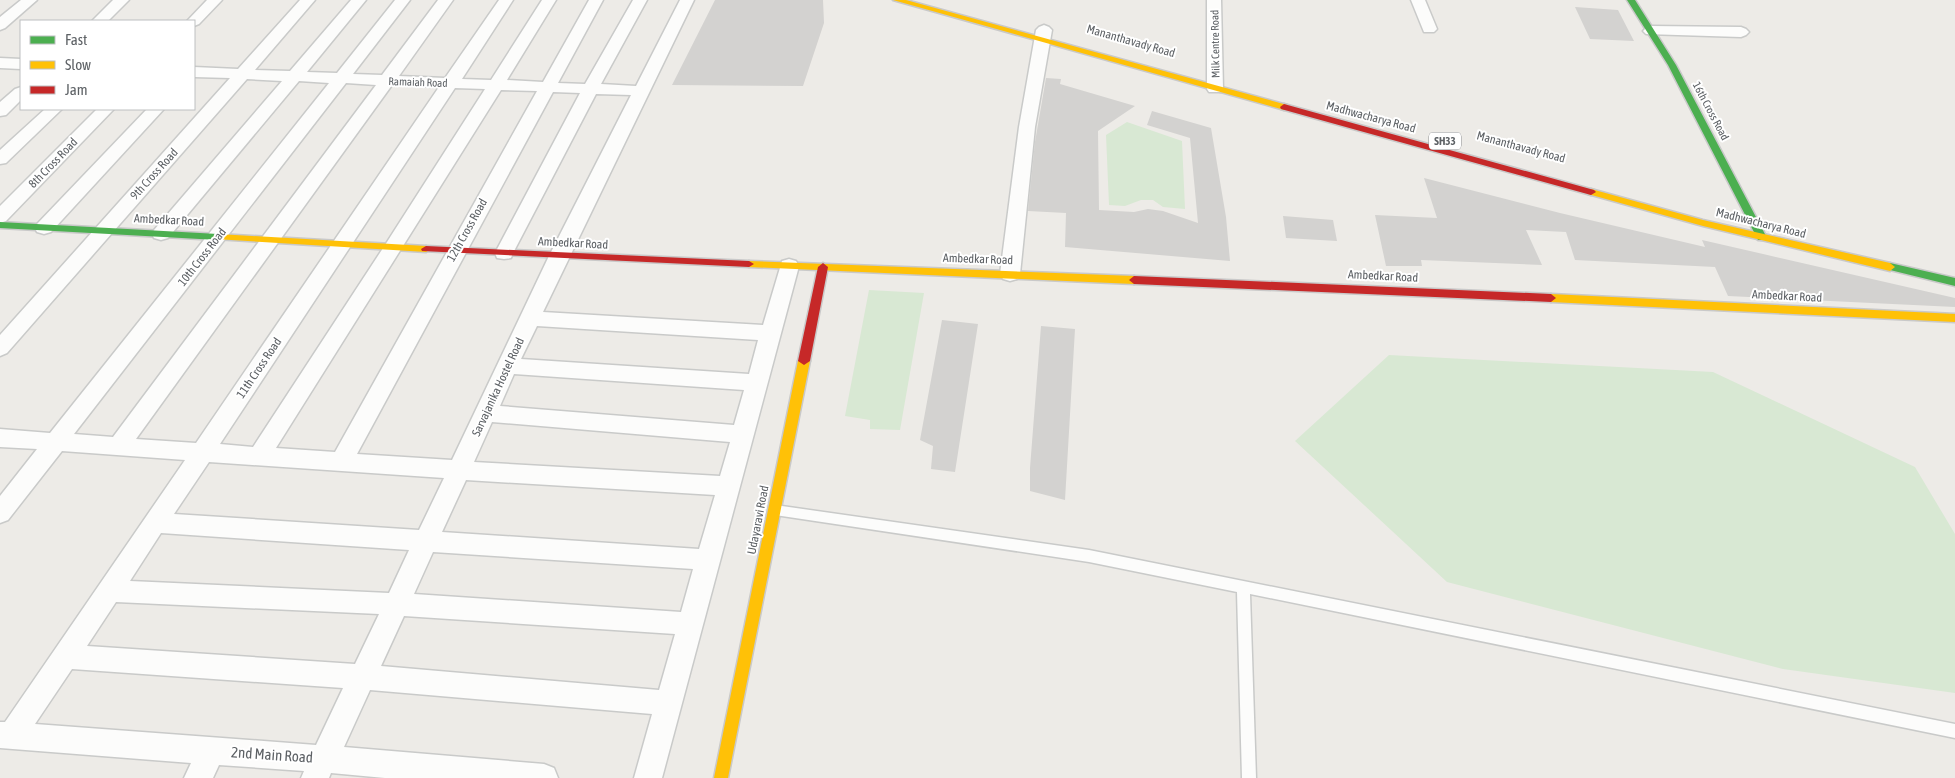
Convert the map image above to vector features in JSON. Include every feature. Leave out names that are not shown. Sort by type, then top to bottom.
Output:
[{"type":"street","points":[[0,25],[30,0]]},
{"type":"street","points":[[100,20],[122,0]]},
{"type":"street","points":[[195,20],[215,0]]},
{"type":"street","name":"9th Cross Road","points":[[0,348],[308,0]]},
{"type":"street","points":[[161,234],[359,0]]},
{"type":"street","name":"10th Cross Road","points":[[0,513],[403,0]]},
{"type":"street","points":[[118,447],[446,0]]},
{"type":"street","name":"11th Cross Road","points":[[6,735],[65,657],[506,0]]},
{"type":"street","points":[[259,456],[394,247],[549,0]]},
{"type":"street","name":"12th Cross Road","points":[[341,462],[456,250],[596,0]]},
{"type":"street","points":[[504,253],[590,89],[640,0]]},
{"type":"street","name":"Sarvajanika Hostel Road","points":[[320,768],[558,256],[687,0]]},
{"type":"street","points":[[897,0],[1043,35],[1027,127],[1010,274]]},
{"type":"street","name":"Mananthavady Road","points":[[940,0],[1043,35],[1216,84],[1660,199]]},
{"type":"street","name":"Milk Centre Road","points":[[1214,0],[1216,84]]},
{"type":"street","points":[[1418,0],[1429,29]]},
{"type":"street","name":"16th Cross Road","points":[[1631,0],[1672,65],[1762,238]]},
{"type":"street","points":[[1651,31],[1741,32]]},
{"type":"street","points":[[0,63],[20,64]]},
{"type":"street","name":"Ramaiah Road","points":[[195,72],[641,91]]},
{"type":"street","name":"Madhwacharya Road","points":[[1216,84],[1762,238],[1955,282]]},
{"type":"street","points":[[0,111],[20,93]]},
{"type":"street","points":[[0,159],[53,110]]},
{"type":"street","name":"8th Cross Road","points":[[0,217],[105,110]]},
{"type":"street","points":[[44,228],[155,110]]},
{"type":"street","points":[[1718,214],[1756,225],[1832,241]]},
{"type":"street","name":"Ambedkar Road","points":[[0,225],[558,256],[1390,290],[1955,318]]},
{"type":"street","points":[[648,778],[788,266]]},
{"type":"street","name":"Udayaravi Road","points":[[721,778],[823,267]]},
{"type":"street","points":[[530,318],[770,332]]},
{"type":"street","points":[[507,366],[756,382]]},
{"type":"street","points":[[485,413],[742,434]]},
{"type":"street","points":[[0,438],[459,470],[728,486]]},
{"type":"street","points":[[155,523],[708,560]]},
{"type":"street","points":[[109,591],[396,604],[690,624]]},
{"type":"street","points":[[65,657],[362,677],[668,703]]},
{"type":"street","name":"2nd Main Road","points":[[6,735],[212,750],[320,768],[544,778]]},
{"type":"street","points":[[198,778],[212,750]]},
{"type":"lane","points":[[774,510],[1089,556],[1955,731]]},
{"type":"lane","points":[[1243,587],[1249,778]]},
{"type":"green space","points":[[1127,122],[1182,141],[1185,209],[1163,207],[1153,200],[1141,200],[1125,206],[1109,205],[1106,135]]},
{"type":"green space","points":[[869,290],[924,293],[900,430],[870,429],[870,420],[845,416]]},
{"type":"green space","points":[[1389,355],[1713,372],[1915,467],[1955,534],[1955,693],[1783,669],[1447,582],[1295,441]]},
{"type":"building","points":[[715,0],[823,0],[824,23],[803,86],[672,85]]},
{"type":"building","points":[[1575,7],[1618,10],[1634,41],[1590,39]]},
{"type":"building","points":[[1046,78],[1061,79],[1060,84],[1135,106],[1098,131],[1099,210],[1134,212],[1148,209],[1163,211],[1198,223],[1190,138],[1147,125],[1152,111],[1211,128],[1226,217],[1230,261],[1065,247],[1066,213],[1028,211],[1035,142]]},
{"type":"building","points":[[1424,178],[1560,213],[1705,247],[1702,240],[1955,298],[1955,307],[1728,296],[1715,267],[1575,260],[1566,232],[1526,230],[1542,265],[1421,260],[1422,266],[1386,266],[1375,215],[1437,218]]},
{"type":"building","points":[[1283,216],[1333,220],[1337,241],[1286,238]]},
{"type":"building","points":[[942,320],[978,324],[955,472],[931,469],[933,446],[920,440]]},
{"type":"building","points":[[1041,326],[1075,329],[1065,500],[1030,491],[1030,468]]},
{"type":"traffic: fast","points":[[1631,0],[1672,65],[1762,238]]},
{"type":"traffic: fast","points":[[0,225],[218,237]]},
{"type":"traffic: fast","points":[[1890,267],[1955,282]]},
{"type":"traffic: slow","points":[[897,0],[1284,107]]},
{"type":"traffic: slow","points":[[1591,192],[1703,223],[1890,267]]},
{"type":"traffic: slow","points":[[218,237],[426,249]]},
{"type":"traffic: slow","points":[[749,264],[1134,280]]},
{"type":"traffic: slow","points":[[1551,298],[1955,318]]},
{"type":"traffic: slow","points":[[721,778],[804,361]]},
{"type":"traffic: jam","points":[[1284,107],[1591,192]]},
{"type":"traffic: jam","points":[[426,249],[749,264]]},
{"type":"traffic: jam","points":[[804,361],[823,267]]},
{"type":"traffic: jam","points":[[1134,280],[1551,298]]}]
